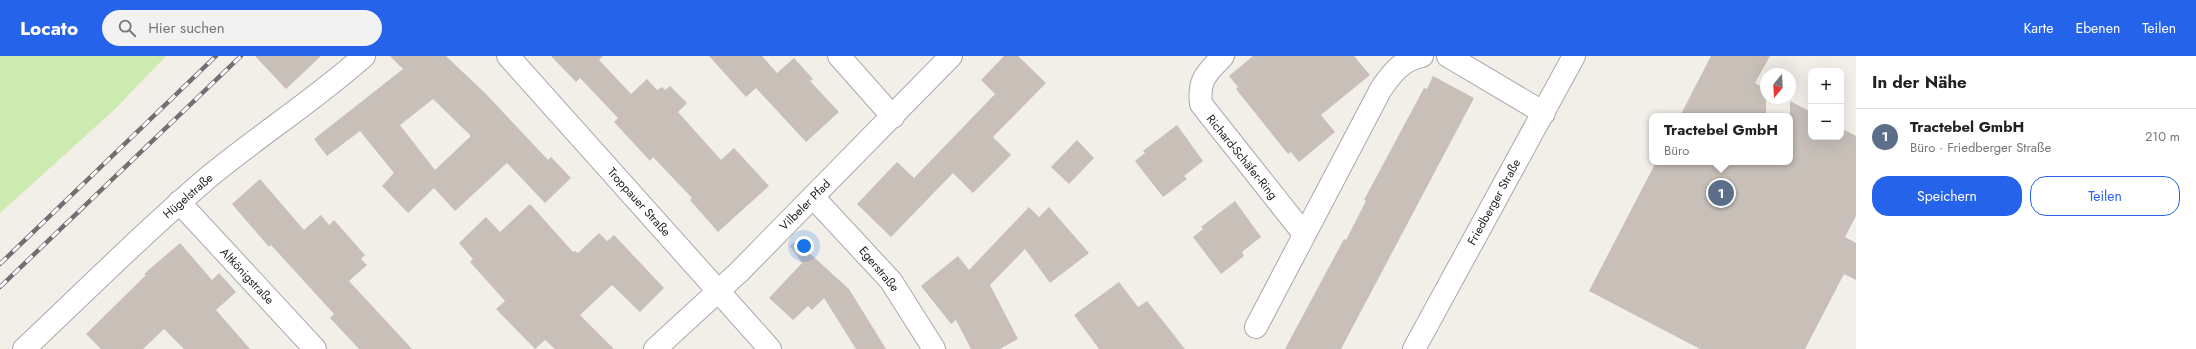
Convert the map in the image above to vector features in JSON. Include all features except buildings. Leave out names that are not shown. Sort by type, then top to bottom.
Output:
[{"type":"street","name":"Hügelstraße","points":[[24,349],[179,202],[213,174],[299,110],[364,56]]},
{"type":"street","name":"Troppauer Straße","points":[[508,56],[719,290],[770,349]]},
{"type":"street","points":[[839,56],[893,117]]},
{"type":"street","name":"Vilbeler Pfad","points":[[655,349],[719,290],[813,197],[893,117],[951,56]]},
{"type":"street","name":"Richard-Schäfer-Ring","points":[[1222,56],[1206,73],[1201,83],[1201,104],[1304,234]]},
{"type":"street","points":[[1256,327],[1381,89],[1393,71],[1411,58],[1422,56]]},
{"type":"street","points":[[1448,56],[1544,113]]},
{"type":"street","name":"Friedberger Straße","points":[[1414,349],[1574,56]]},
{"type":"street","name":"Egerstraße","points":[[813,197],[891,281],[934,349]]},
{"type":"street","name":"Altkönigstraße","points":[[179,202],[315,349]]},
{"type":"green space","points":[[0,56],[166,56],[113,111],[0,213]]},
{"type":"railway","points":[[0,264],[216,56]]},
{"type":"railway","points":[[0,287],[241,56]]},
{"type":"place","name":"Tractebel GmbH","points":[[1721,193]]}]
